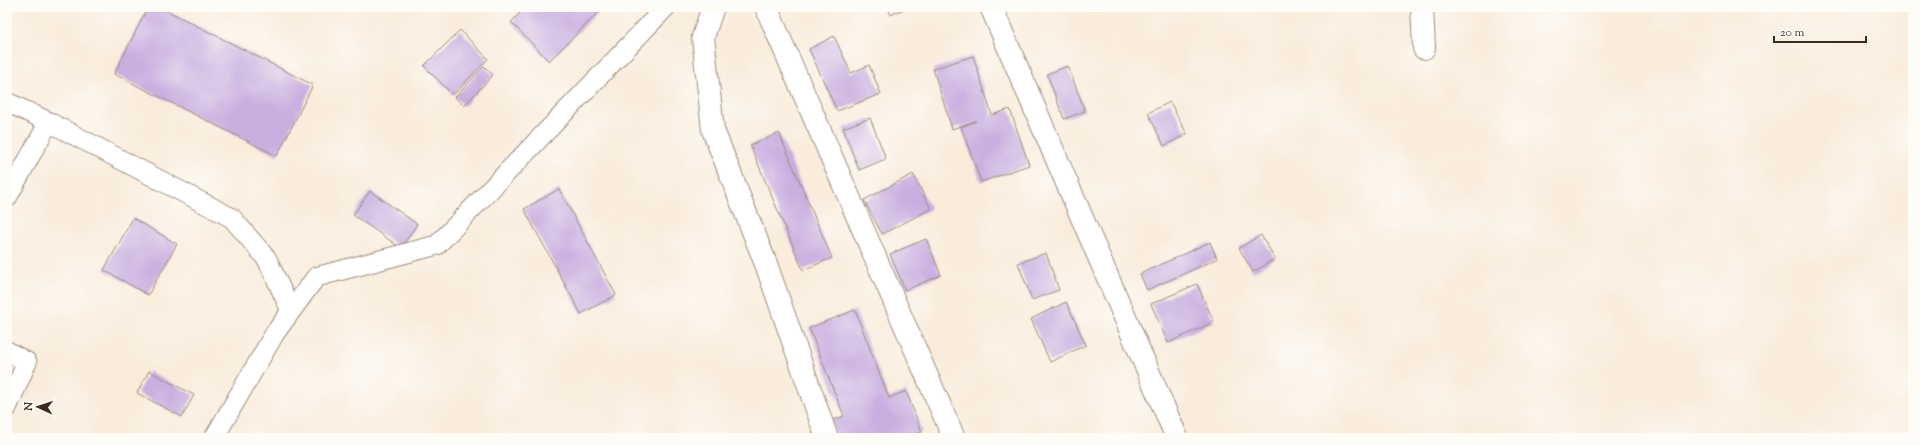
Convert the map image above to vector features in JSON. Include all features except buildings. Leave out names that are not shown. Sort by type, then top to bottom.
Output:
[{"type":"street","points":[[713,7],[703,37],[713,130],[766,264],[827,438]]},
{"type":"street","points":[[766,7],[954,438]]},
{"type":"street","points":[[991,7],[1177,438]]},
{"type":"street","points":[[1422,7],[1424,48]]},
{"type":"lane","points":[[214,438],[275,333],[316,277],[437,245],[666,7]]},
{"type":"lane","points":[[7,102],[49,122],[232,218],[267,259],[291,311]]},
{"type":"lane","points":[[7,198],[49,122]]},
{"type":"lane","points":[[7,351],[27,362],[7,408]]}]
